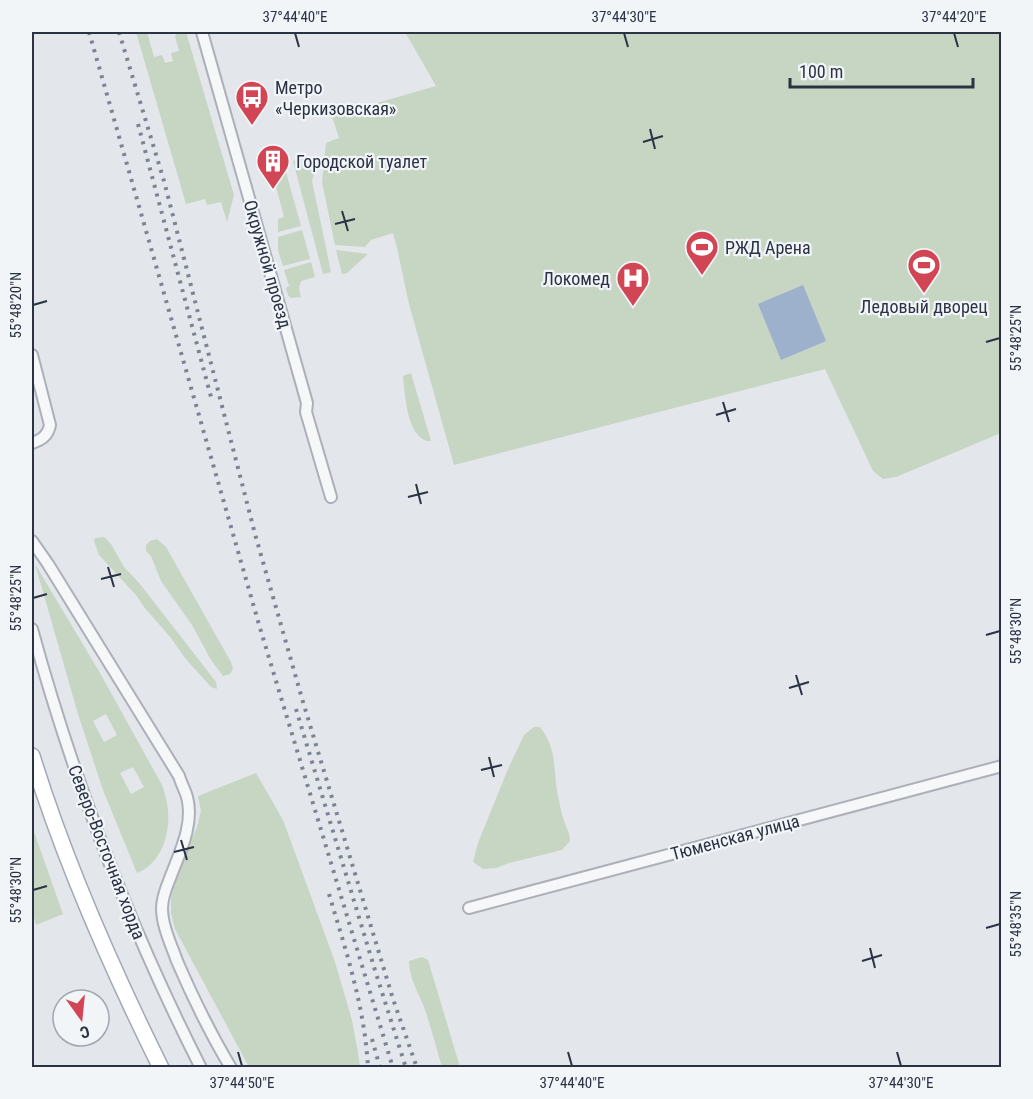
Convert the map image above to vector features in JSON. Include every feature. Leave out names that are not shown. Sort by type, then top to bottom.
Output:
[{"type":"main road","name":"Северо-Восточная хорда","points":[[32,756],[69,862],[100,940],[161,1068]]},
{"type":"street","name":"Окружной проезд","points":[[202,32],[282,310],[307,403],[306,412],[331,497]]},
{"type":"street","points":[[32,355],[50,425],[44,437],[32,442]]},
{"type":"street","points":[[32,541],[172,766],[187,799],[189,815],[187,830],[164,895],[163,918],[167,936],[208,1030],[231,1068]]},
{"type":"street","name":"Северо-Восточная хорда","points":[[32,629],[43,672],[74,769],[104,852],[171,1008],[201,1068]]},
{"type":"street","name":"Тюменская улица","points":[[469,908],[1002,766]]},
{"type":"green space","points":[[136,32],[147,32],[154,57],[162,55],[165,63],[173,61],[171,53],[179,51],[175,36],[179,32],[186,32],[234,195],[227,222],[221,202],[207,205],[205,199],[186,204]]},
{"type":"green space","name":"РЖД Арена","points":[[405,32],[1001,32],[1001,433],[896,477],[883,479],[873,471],[825,369],[454,465],[409,304],[393,233],[371,240],[365,247],[335,245],[322,182],[326,143],[339,138],[332,116],[436,86]]},
{"type":"green space","points":[[309,156],[315,160],[316,165],[312,181],[331,272],[323,274],[293,161]]},
{"type":"green space","points":[[284,165],[301,226],[278,232],[278,219],[284,217],[271,168]]},
{"type":"green space","points":[[302,230],[310,259],[283,266],[278,250],[278,237]]},
{"type":"green space","points":[[336,250],[368,254],[347,273],[342,274]]},
{"type":"green space","points":[[311,262],[315,277],[301,281],[299,288],[301,297],[291,298],[286,288],[289,286],[284,270]]},
{"type":"green space","points":[[411,373],[431,441],[426,441],[419,436],[411,424],[403,376]]},
{"type":"green space","points":[[104,537],[111,544],[124,567],[140,584],[216,682],[217,689],[211,687],[185,658],[136,595],[99,555],[94,541],[95,538]]},
{"type":"green space","points":[[157,539],[166,547],[231,662],[233,669],[230,674],[223,676],[211,660],[192,625],[161,581],[151,556],[146,551],[146,545]]},
{"type":"green space","points":[[35,564],[100,673],[163,787],[168,813],[164,844],[153,862],[137,873],[103,790],[78,714]],"holes":[[[106,714],[117,735],[104,742],[93,721]],[[133,767],[144,787],[131,794],[120,773]]]},
{"type":"green space","points":[[534,727],[540,727],[553,754],[557,790],[570,841],[562,850],[496,868],[483,869],[473,862],[478,843],[524,735]]},
{"type":"green space","points":[[256,773],[283,820],[335,962],[352,1020],[360,1067],[249,1067],[175,929],[171,913],[171,898],[174,883],[197,827],[201,811],[198,796]]},
{"type":"green space","points":[[32,826],[63,914],[36,925],[32,910]]},
{"type":"green space","points":[[422,957],[428,960],[460,1067],[442,1067],[427,1014],[409,967],[409,961]]},
{"type":"water","points":[[803,285],[826,341],[781,360],[758,304]]},
{"type":"railway","points":[[89,32],[260,628],[393,1068]]},
{"type":"railway","points":[[119,32],[164,181],[255,534],[303,702],[393,999],[417,1068]]},
{"type":"railway","points":[[138,124],[211,397]]},
{"type":"railway","points":[[296,709],[406,1068]]},
{"type":"railway","points":[[329,894],[359,1002],[368,1068]]},
{"type":"railway","points":[[372,1039],[380,1068]]},
{"type":"place","name":"Метро «Черкизовская»","points":[[252,126]]},
{"type":"place","name":"Городской туалет","points":[[273,190]]},
{"type":"place","name":"РЖД Арена","points":[[702,276]]},
{"type":"place","name":"Ледовый дворец","points":[[924,294]]},
{"type":"place","name":"Локомед","points":[[633,307]]}]
